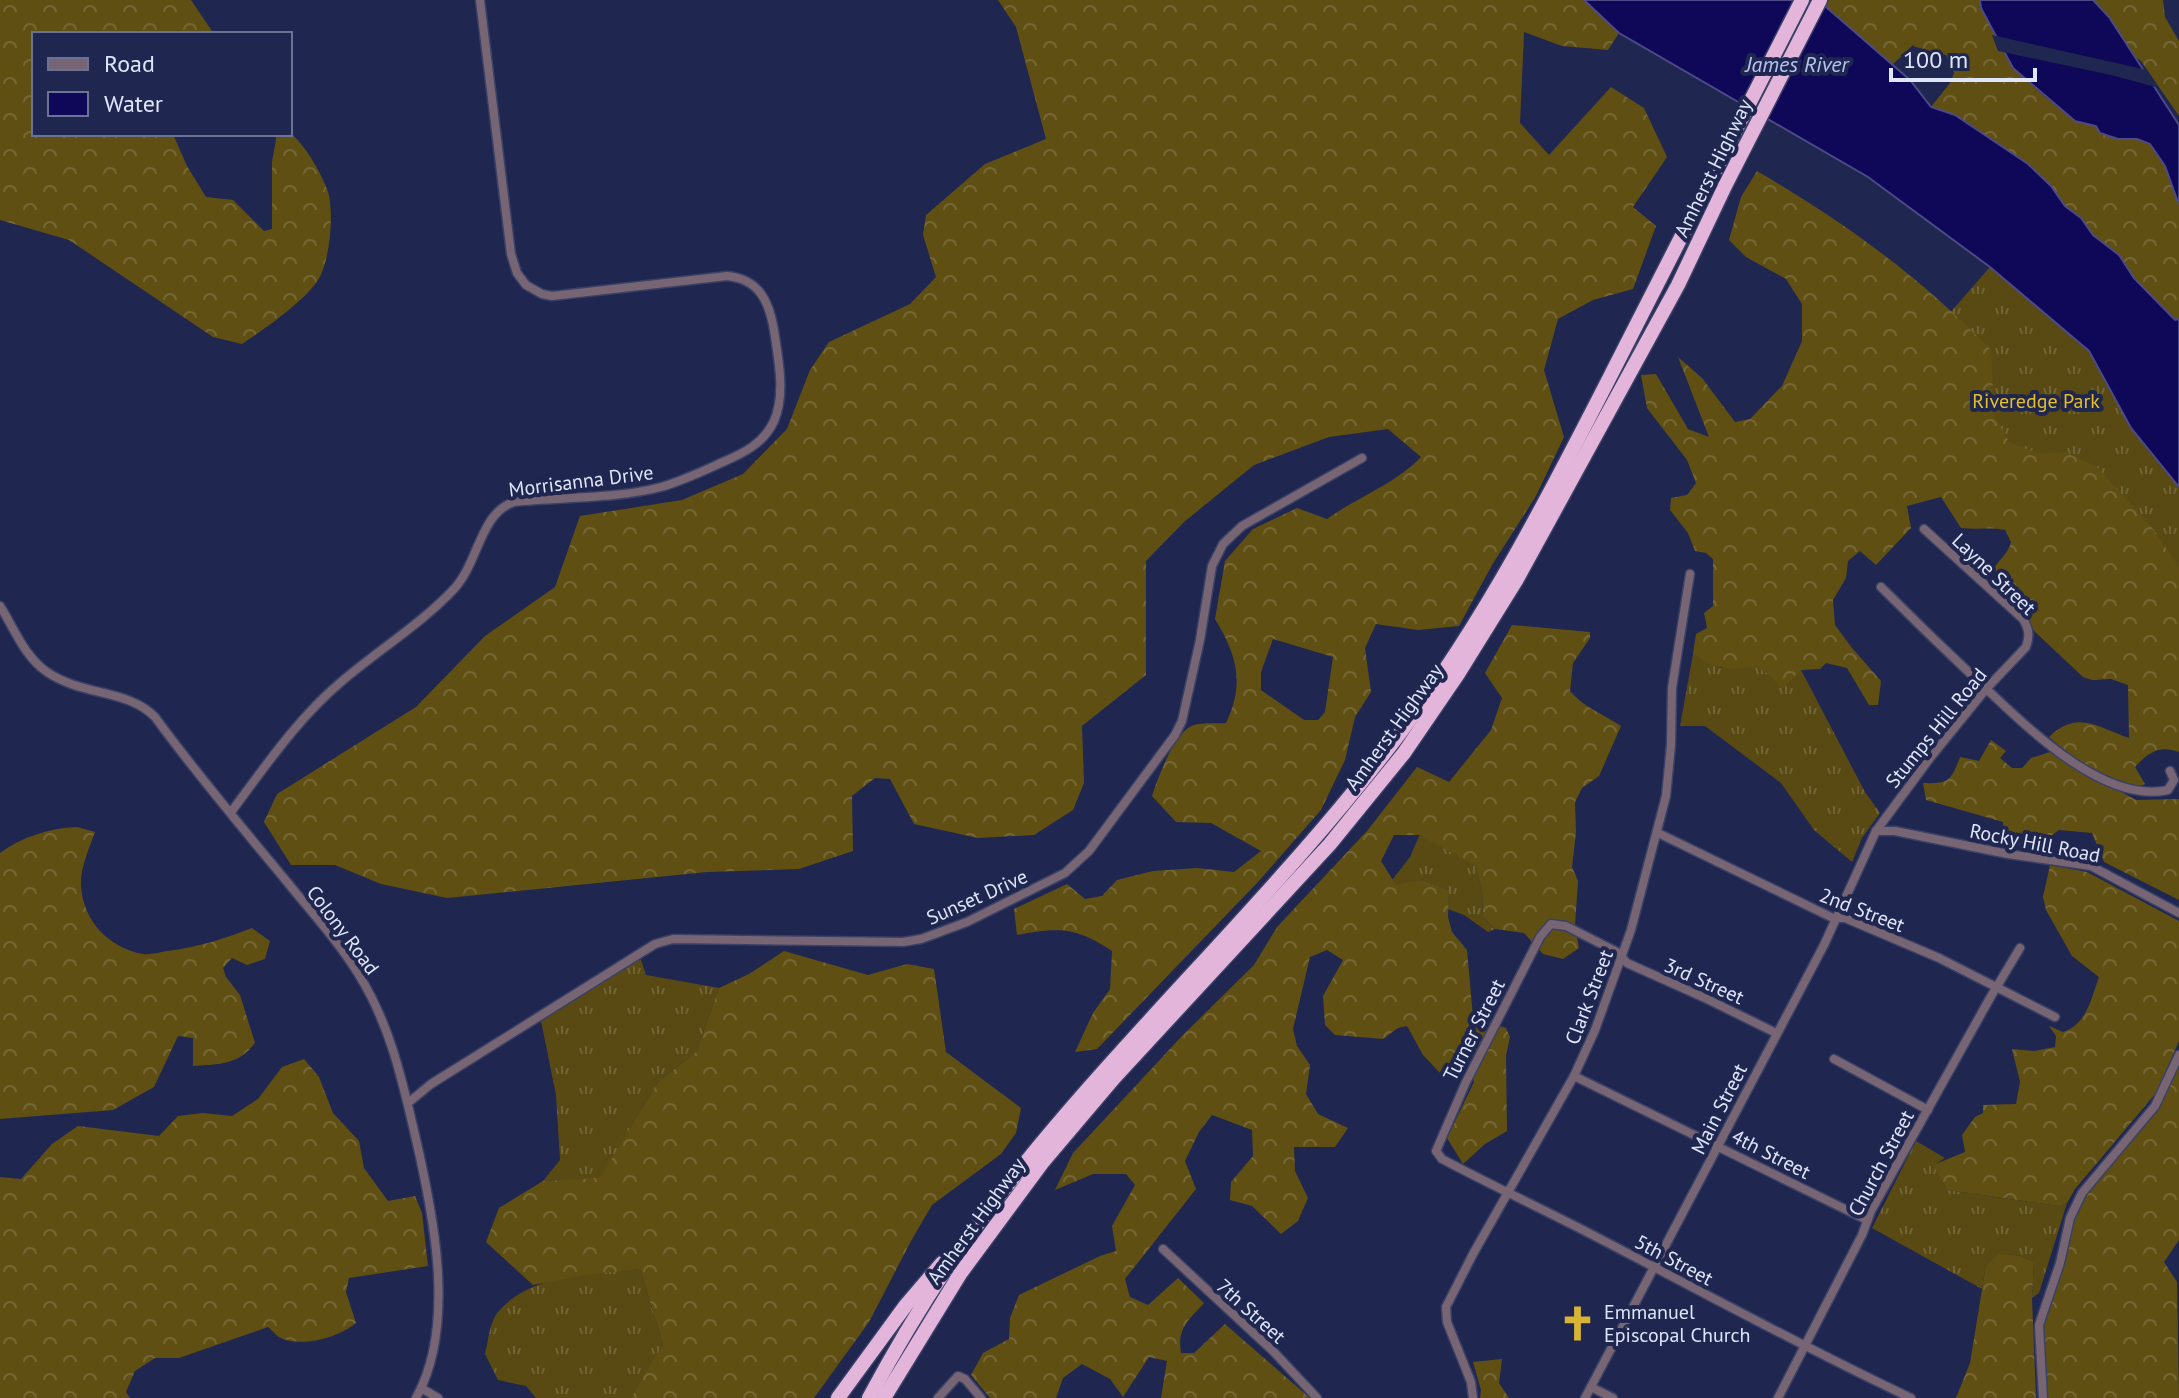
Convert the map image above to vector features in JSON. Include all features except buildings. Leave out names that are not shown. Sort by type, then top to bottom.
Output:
[{"type":"highway","name":"Amherst Highway","points":[[869,1398],[933,1290],[989,1208],[1132,1039],[1293,865],[1365,779],[1432,691],[1510,568],[1802,0]]},
{"type":"highway","name":"Amherst Highway","points":[[884,1398],[975,1253],[1042,1163],[1114,1078],[1330,844],[1404,753],[1517,579],[1678,285],[1820,0]]},
{"type":"highway","points":[[838,1398],[906,1305],[989,1208]]},
{"type":"highway","points":[[891,1398],[921,1335]]},
{"type":"street","name":"Morrisanna Drive","points":[[231,812],[319,702],[456,586],[474,559],[487,526],[500,508],[514,502],[639,492],[669,485],[751,448],[762,439],[775,419],[780,389],[771,316],[761,291],[751,282],[727,276],[552,296],[533,291],[520,278],[508,234],[480,0]]},
{"type":"street","name":"Sunset Drive","points":[[408,1103],[431,1084],[538,1015],[660,942],[673,939],[903,942],[921,939],[967,922],[1065,873],[1089,851],[1175,735],[1182,721],[1212,566],[1223,544],[1242,526],[1362,458]]},
{"type":"street","name":"Layne Street","points":[[1924,529],[2023,619],[2029,633],[2026,647]]},
{"type":"street","name":"Clark Street","points":[[1473,1398],[1471,1382],[1447,1322],[1446,1307],[1574,1076],[1595,1030],[1642,895],[1658,833],[1671,745],[1672,688],[1690,574]]},
{"type":"street","points":[[1881,587],[1986,689],[2057,752],[2122,788],[2134,791],[2168,790],[2174,780],[2170,771]]},
{"type":"street","name":"Colony Road","points":[[0,606],[30,656],[47,672],[84,689],[126,698],[148,709],[358,972],[382,1019],[408,1103],[431,1206],[437,1263],[436,1325],[416,1398]]},
{"type":"street","name":"Stumps Hill Road","points":[[1876,831],[1986,689],[2026,647]]},
{"type":"street","name":"Rocky Hill Road","points":[[1876,831],[1895,831],[2008,854],[2091,866],[2179,913]]},
{"type":"street","name":"Main Street","points":[[1585,1398],[1836,919],[1876,831]]},
{"type":"street","name":"2nd Street","points":[[1658,833],[1836,919],[1845,918],[1923,951],[2055,1017]]},
{"type":"street","name":"Turner Street","points":[[1507,1194],[1442,1159],[1436,1151],[1466,1082],[1546,927],[1558,923],[1621,956]]},
{"type":"street","name":"Church Street","points":[[1778,1398],[1867,1220],[2020,948]]},
{"type":"street","name":"3rd Street","points":[[1621,956],[1627,963],[1776,1033]]},
{"type":"street","points":[[2043,1398],[2039,1325],[2075,1205],[2155,1106],[2179,1055]]},
{"type":"street","points":[[1834,1059],[1928,1110]]},
{"type":"street","name":"4th Street","points":[[1574,1076],[1867,1220]]},
{"type":"street","name":"5th Street","points":[[1507,1194],[1804,1347],[1911,1398]]},
{"type":"street","name":"7th Street","points":[[1163,1249],[1273,1351],[1317,1398]]},
{"type":"street","points":[[939,1397],[958,1376],[965,1379],[981,1398]]},
{"type":"street","points":[[1591,1387],[1613,1398]]},
{"type":"street","points":[[421,1388],[438,1398]]},
{"type":"green space","points":[[0,0],[191,0],[213,32],[32,32],[32,136],[174,136],[206,197],[233,200],[264,231],[272,229],[272,162],[277,136],[292,134],[316,166],[327,189],[331,222],[328,249],[318,280],[283,315],[242,344],[213,337],[69,240],[0,220]]},
{"type":"green space","points":[[998,0],[1584,0],[1619,33],[1608,50],[1562,46],[1524,32],[1520,123],[1549,155],[1611,87],[1644,108],[1667,157],[1633,207],[1656,226],[1633,289],[1593,300],[1558,319],[1544,370],[1564,437],[1536,496],[1492,565],[1459,626],[1418,630],[1376,624],[1365,648],[1371,692],[1355,717],[1345,760],[1321,810],[1258,882],[1097,1049],[1075,1052],[1093,1013],[1110,989],[1112,951],[1088,937],[1067,931],[1017,935],[1014,909],[1067,884],[1085,899],[1102,896],[1117,880],[1153,871],[1197,868],[1234,872],[1261,851],[1211,823],[1176,822],[1152,796],[1166,759],[1182,733],[1196,724],[1226,723],[1232,709],[1236,670],[1229,645],[1215,619],[1225,561],[1253,529],[1297,508],[1327,519],[1411,467],[1421,457],[1388,429],[1329,437],[1254,465],[1184,522],[1146,561],[1146,675],[1082,726],[1084,783],[1073,810],[1034,835],[978,838],[914,824],[890,779],[875,778],[852,796],[853,851],[799,869],[707,872],[447,898],[381,884],[335,865],[291,865],[264,822],[277,794],[416,707],[485,636],[555,587],[580,516],[682,500],[743,474],[787,429],[810,370],[829,342],[910,304],[936,277],[923,235],[926,215],[985,164],[1046,139],[1016,27]],"holes":[[[1273,639],[1333,657],[1325,712],[1318,720],[1304,720],[1261,690],[1261,672]]]},
{"type":"green space","points":[[1828,0],[1980,0],[1981,8],[2013,68],[2045,97],[2075,121],[2096,126],[2118,139],[2137,139],[2150,144],[2165,166],[2179,205],[2179,319],[2175,320],[2134,278],[2119,255],[2093,235],[2081,218],[2065,206],[2051,186],[2028,164],[1955,115],[1931,107],[1954,73],[1946,55],[1912,46],[1892,65],[1825,5]]},
{"type":"green space","points":[[2083,0],[2163,0],[2165,17],[2179,41],[2179,116],[2141,61],[2114,42]]},
{"type":"green space","points":[[1757,171],[1821,210],[1880,252],[1964,323],[1991,350],[1994,415],[2009,442],[2040,454],[2065,452],[2097,467],[2153,529],[2179,567],[2179,752],[2160,750],[2140,762],[2135,767],[2145,784],[2139,787],[2102,773],[2069,754],[2049,737],[2069,724],[2079,722],[2129,738],[2128,685],[2111,679],[2083,677],[2033,630],[1993,570],[2011,542],[2005,530],[1961,528],[1941,497],[1907,506],[1911,528],[1876,565],[1860,551],[1848,561],[1846,578],[1833,600],[1835,625],[1881,681],[1878,705],[1869,705],[1847,668],[1826,663],[1820,669],[1801,670],[1782,689],[1762,670],[1720,667],[1693,654],[1696,634],[1707,628],[1704,613],[1713,606],[1713,559],[1706,553],[1695,551],[1688,533],[1670,510],[1671,498],[1687,495],[1696,483],[1687,460],[1647,408],[1641,375],[1656,374],[1688,429],[1709,437],[1678,357],[1702,378],[1735,422],[1750,419],[1782,386],[1802,341],[1802,304],[1786,279],[1746,257],[1729,240],[1741,197]]},
{"type":"green space","name":"Riveredge Park","points":[[1990,267],[2089,351],[2131,428],[2179,487],[2179,667],[1908,361]]},
{"type":"green space","points":[[1512,625],[1590,632],[1590,638],[1573,663],[1570,691],[1587,706],[1621,726],[1599,776],[1582,788],[1575,802],[1572,867],[1578,881],[1575,925],[1579,948],[1563,959],[1543,954],[1524,933],[1495,929],[1483,917],[1482,889],[1475,866],[1420,835],[1394,835],[1381,861],[1396,885],[1423,880],[1449,890],[1448,917],[1452,932],[1467,950],[1473,1017],[1506,1028],[1510,1037],[1506,1056],[1507,1131],[1485,1144],[1463,1164],[1447,1138],[1474,1082],[1468,1059],[1441,1074],[1423,1055],[1407,1026],[1398,1028],[1383,1039],[1335,1035],[1325,1025],[1323,996],[1343,960],[1327,950],[1310,957],[1293,1029],[1297,1046],[1310,1065],[1306,1094],[1318,1114],[1348,1128],[1335,1147],[1294,1147],[1295,1171],[1308,1198],[1298,1221],[1281,1234],[1252,1206],[1230,1200],[1231,1182],[1253,1156],[1252,1130],[1212,1115],[1199,1132],[1185,1161],[1196,1189],[1125,1279],[1130,1297],[1148,1305],[1178,1278],[1204,1303],[1182,1331],[1181,1353],[1194,1353],[1225,1324],[1310,1398],[1161,1398],[1167,1361],[1149,1357],[1123,1397],[1110,1379],[1082,1364],[1063,1378],[1056,1398],[990,1398],[971,1375],[983,1353],[1009,1339],[1010,1318],[1019,1295],[1116,1251],[1112,1226],[1135,1185],[1126,1174],[1093,1174],[1055,1190],[1073,1153],[1182,1036],[1254,965],[1277,927],[1367,831],[1417,767],[1449,782],[1491,730],[1502,698],[1485,673]]},
{"type":"green space","points":[[1693,654],[1720,668],[1759,667],[1769,674],[1801,670],[1865,792],[1880,813],[1862,838],[1852,862],[1814,830],[1781,783],[1705,726],[1680,726]]},
{"type":"green space","points":[[1991,740],[2006,751],[2000,758],[2012,768],[2022,768],[2031,758],[2050,752],[2136,800],[2179,799],[2179,900],[2104,862],[2092,833],[2059,830],[2034,848],[2002,842],[2003,822],[1926,800],[1923,783],[1944,782],[1954,771],[1960,757],[1979,761]]},
{"type":"green space","points":[[77,827],[95,832],[81,879],[87,911],[100,931],[119,946],[152,954],[201,945],[252,928],[270,941],[265,959],[247,965],[232,958],[223,968],[240,995],[255,1043],[235,1059],[220,1064],[193,1066],[193,1038],[178,1036],[154,1087],[113,1110],[0,1119],[0,853],[36,834]]},
{"type":"green space","points":[[1420,834],[1475,866],[1482,889],[1483,917],[1495,929],[1488,932],[1464,915],[1448,909],[1449,890],[1423,880],[1396,886],[1392,880],[1410,857]]},
{"type":"green space","points":[[2050,865],[2087,872],[2179,921],[2179,1041],[2156,1093],[2075,1189],[2067,1203],[2059,1206],[1948,1190],[1933,1165],[1965,1152],[1962,1135],[1975,1117],[1983,1113],[1983,1105],[2016,1104],[2020,1082],[2012,1049],[2034,1051],[2055,1047],[2056,1036],[2049,1026],[2063,1032],[2071,1028],[2083,1017],[2090,1002],[2099,977],[2072,956],[2046,910],[2043,897]]},
{"type":"green space","points":[[784,951],[868,975],[907,964],[934,969],[946,1052],[1021,1108],[1016,1133],[1001,1154],[932,1205],[869,1322],[814,1398],[631,1398],[663,1344],[640,1269],[583,1275],[533,1285],[486,1242],[499,1208],[543,1181],[600,1178],[658,1082],[696,1052],[719,988],[749,974]]},
{"type":"green space","points":[[640,957],[646,975],[719,988],[696,1052],[658,1082],[600,1179],[543,1181],[560,1160],[556,1095],[541,1021]]},
{"type":"green space","points":[[304,1059],[319,1077],[333,1113],[359,1141],[364,1168],[388,1201],[415,1196],[422,1213],[428,1266],[349,1278],[346,1292],[356,1323],[331,1336],[311,1341],[292,1341],[281,1338],[268,1327],[179,1358],[155,1358],[135,1371],[126,1392],[130,1398],[0,1398],[0,1177],[21,1179],[52,1144],[78,1126],[159,1136],[178,1116],[203,1113],[232,1116],[258,1099],[282,1067]]},
{"type":"green space","points":[[2179,1066],[2179,1240],[2164,1262],[2177,1282],[2179,1398],[2047,1398],[2043,1325],[2064,1264],[2075,1219],[2086,1195],[2159,1109]]},
{"type":"green space","points":[[1916,1141],[1945,1158],[1934,1165],[1948,1190],[2059,1206],[2067,1203],[2039,1293],[2032,1298],[2034,1262],[2021,1256],[1999,1253],[1986,1265],[1982,1289],[1872,1228]]},
{"type":"green space","points":[[1999,1253],[2021,1256],[2034,1262],[2032,1298],[2036,1398],[1956,1398],[1970,1363],[1986,1265]]},
{"type":"green space","points":[[640,1269],[663,1344],[634,1396],[536,1398],[526,1386],[498,1380],[485,1354],[495,1316],[512,1299],[545,1283],[564,1278]]},
{"type":"green space","points":[[1502,1359],[1499,1383],[1509,1398],[1480,1398],[1481,1390],[1473,1362]]},
{"type":"water","name":"James River","points":[[1584,0],[1818,0],[1910,80],[1931,107],[1955,115],[2028,164],[2051,186],[2065,206],[2081,218],[2093,235],[2119,255],[2134,278],[2175,320],[2179,319],[2179,487],[2131,428],[2089,351],[1990,267],[1868,177],[1619,33]]},
{"type":"water","points":[[1980,0],[2093,0],[2109,17],[2179,125],[2179,205],[2165,166],[2150,144],[2137,139],[2118,139],[2100,133],[2096,126],[2075,121],[2013,68],[1981,8]]},
{"type":"pier","points":[[1992,35],[2147,70],[2159,88],[1998,51]]},
{"type":"place","name":"Emmanuel Episcopal Church","points":[[1578,1324]]}]
